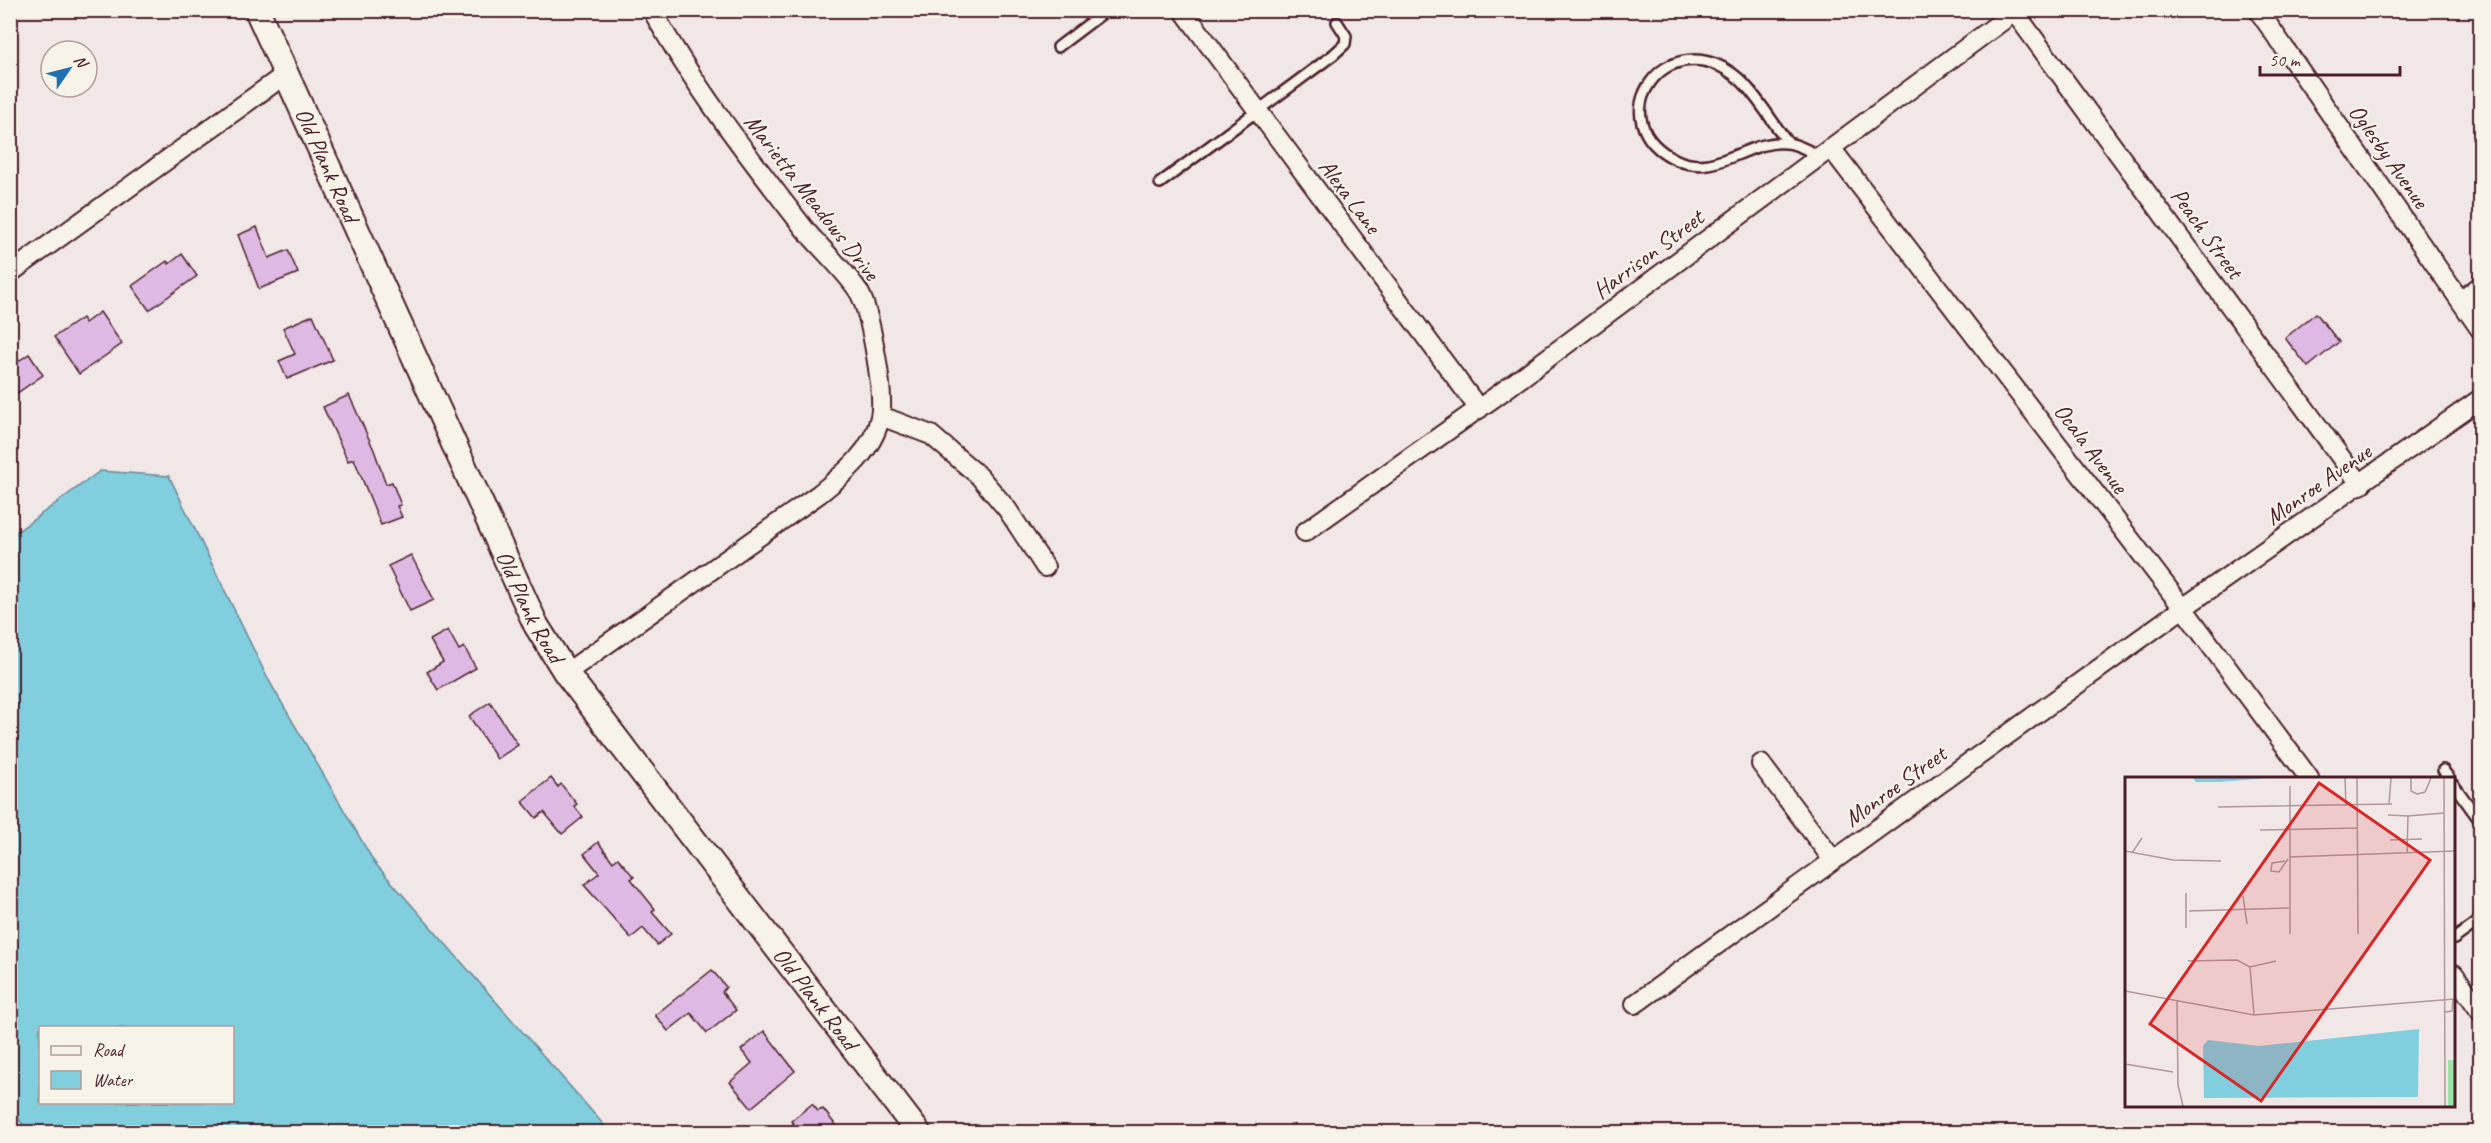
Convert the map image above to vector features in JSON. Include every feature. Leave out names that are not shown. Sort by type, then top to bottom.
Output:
[{"type":"street","name":"Old Plank Road","points":[[257,10],[536,625],[566,673],[918,1132]]},
{"type":"street","name":"Marietta Meadows Drive","points":[[566,673],[840,477],[872,441],[881,416],[875,346],[861,296],[806,231],[726,126],[652,10]]},
{"type":"street","name":"Alexa Lane","points":[[1183,10],[1479,409]]},
{"type":"street","name":"Oglesby Avenue","points":[[2258,10],[2481,329]]},
{"type":"street","name":"Harrison Street","points":[[1305,532],[1479,409],[2015,11]]},
{"type":"street","name":"Peach Street","points":[[2015,11],[2361,485]]},
{"type":"street","points":[[10,273],[286,74]]},
{"type":"street","name":"Ocala Avenue","points":[[1826,152],[2183,608],[2308,777]]},
{"type":"street","points":[[2461,301],[2481,286]]},
{"type":"street","name":"Monroe Avenue","points":[[2183,608],[2481,399]]},
{"type":"street","points":[[881,416],[931,435],[979,476],[1007,509],[1045,567]]},
{"type":"street","name":"Monroe Street","points":[[1635,1004],[2183,608]]},
{"type":"street","points":[[1761,764],[1833,860]]},
{"type":"street","points":[[2455,975],[2481,1011]]},
{"type":"lane","points":[[1058,47],[1107,10]]},
{"type":"lane","points":[[1160,183],[1333,55],[1345,44],[1346,36],[1337,22]]},
{"type":"lane","points":[[1788,142],[1738,78],[1702,60],[1681,60],[1667,65],[1653,77],[1645,91],[1639,117],[1649,139],[1678,160],[1711,165],[1764,144],[1788,142],[1826,152]]},
{"type":"lane","points":[[2442,770],[2448,777]]},
{"type":"lane","points":[[2455,785],[2481,821]]},
{"type":"lane","points":[[2455,938],[2481,920]]},
{"type":"water","points":[[100,471],[169,476],[268,679],[374,862],[610,1132],[28,1132],[10,1107],[11,536]]},
{"type":"building","points":[[257,227],[269,258],[288,250],[298,273],[259,289],[238,235]]},
{"type":"building","points":[[182,254],[197,276],[149,310],[132,286],[167,261],[169,264]]},
{"type":"building","points":[[100,312],[122,344],[79,374],[54,337],[82,318],[85,323]]},
{"type":"building","points":[[2316,313],[2339,342],[2308,367],[2285,338]]},
{"type":"building","points":[[313,315],[333,360],[287,379],[279,361],[295,354],[283,328]]},
{"type":"building","points":[[29,354],[43,375],[10,398],[10,367]]},
{"type":"building","points":[[349,395],[374,450],[386,484],[392,482],[401,505],[397,506],[402,517],[381,525],[354,459],[348,461],[323,407]]},
{"type":"building","points":[[411,555],[434,600],[410,611],[388,566]]},
{"type":"building","points":[[448,630],[459,650],[464,647],[476,668],[438,690],[427,672],[443,662],[430,640]]},
{"type":"building","points":[[490,702],[518,745],[497,759],[469,716]]},
{"type":"building","points":[[551,778],[558,787],[561,784],[577,804],[574,806],[583,817],[562,834],[544,812],[536,818],[522,801]]},
{"type":"building","points":[[598,842],[613,862],[618,858],[634,877],[631,879],[655,909],[652,912],[671,934],[657,945],[643,928],[631,938],[584,885],[599,873],[584,854]]},
{"type":"building","points":[[712,970],[726,987],[722,992],[736,1010],[707,1033],[691,1013],[668,1031],[655,1015]]},
{"type":"building","points":[[764,1031],[795,1071],[751,1108],[730,1082],[752,1063],[741,1050]]},
{"type":"building","points":[[812,1104],[818,1111],[823,1109],[841,1132],[801,1132],[791,1121]]}]
